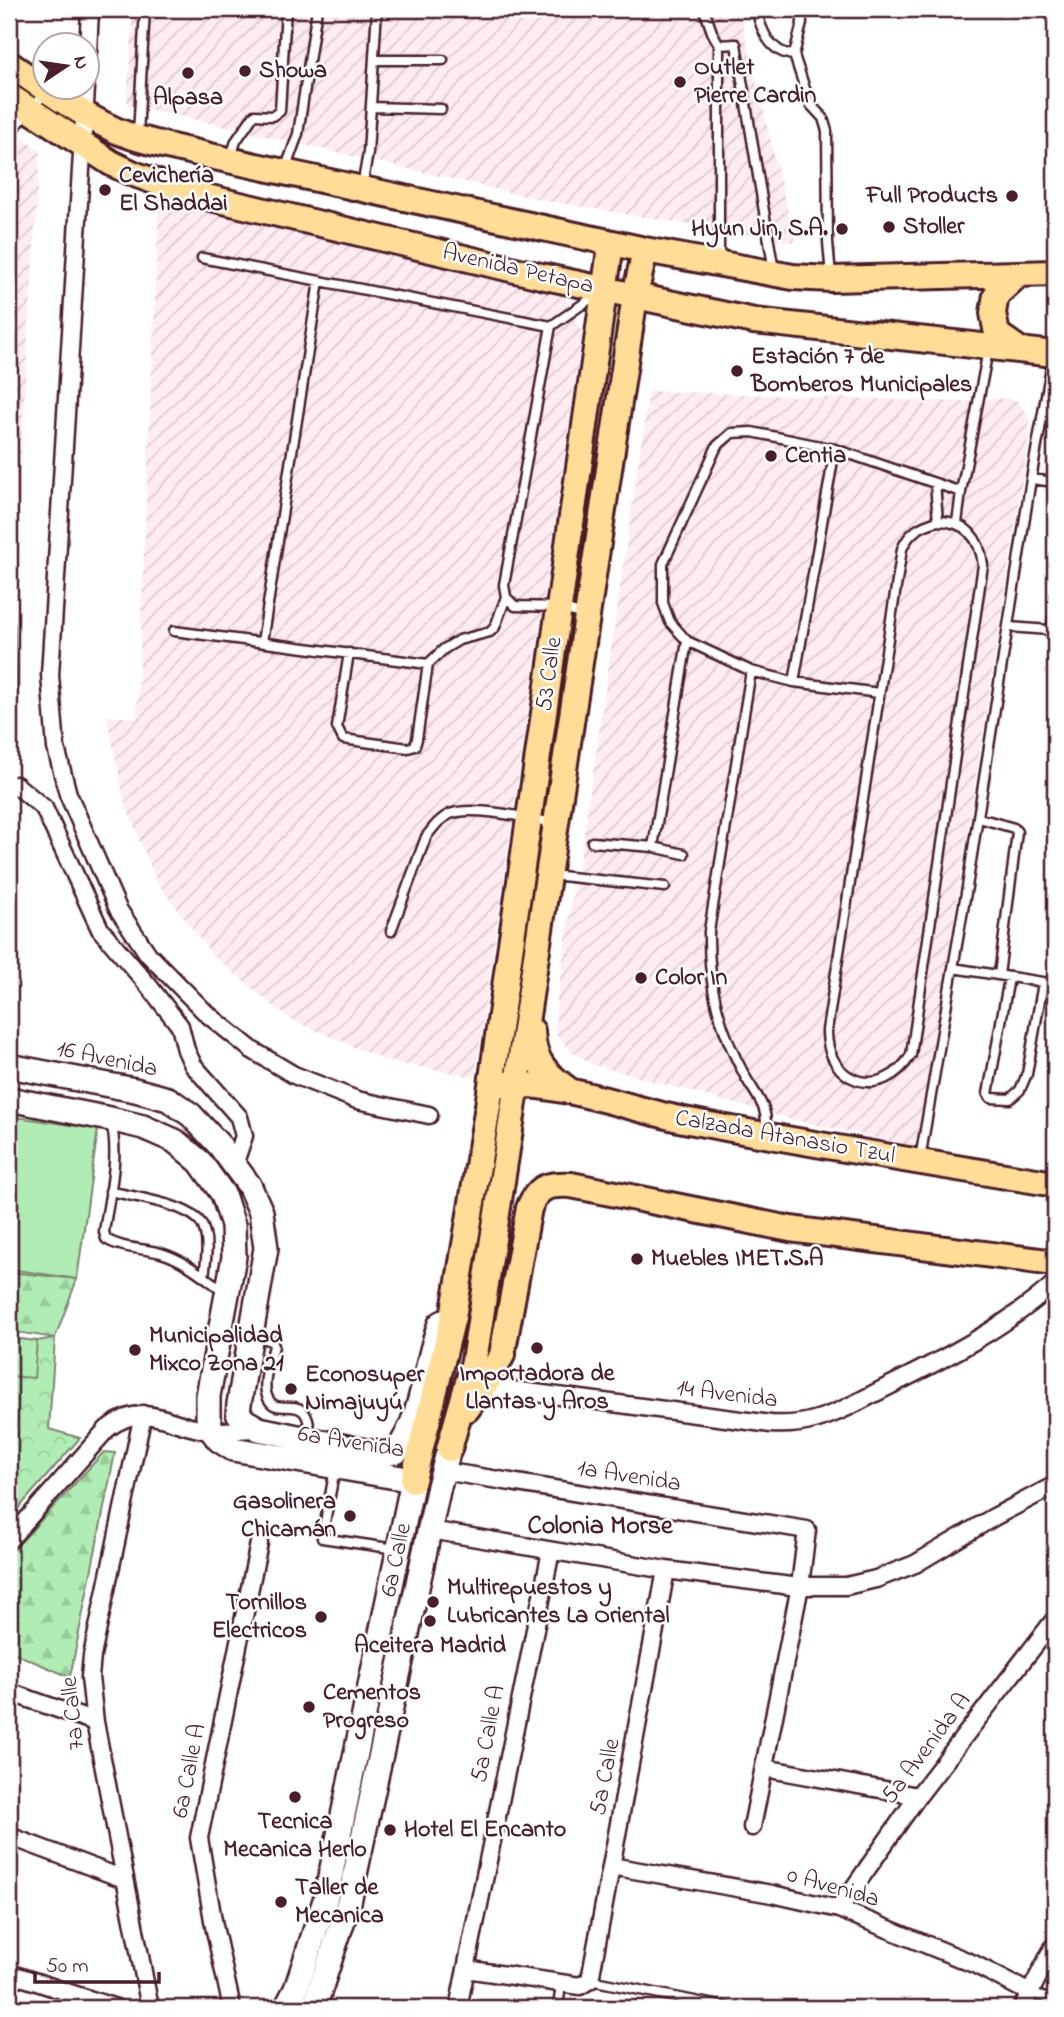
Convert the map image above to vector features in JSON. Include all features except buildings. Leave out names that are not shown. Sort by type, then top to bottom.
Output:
[{"type":"main road","name":"Avenida Petapa","points":[[9,64],[32,79]]},
{"type":"main road","name":"Avenida Petapa","points":[[9,96],[83,146],[134,174],[181,191],[604,290],[754,321],[1054,354]]},
{"type":"main road","name":"Avenida Petapa","points":[[67,102],[116,130],[230,160],[719,265],[774,274],[831,279],[1055,273]]},
{"type":"main road","name":"53 Calle","points":[[490,1096],[611,243]]},
{"type":"main road","name":"53 Calle","points":[[513,1109],[635,296],[645,250]]},
{"type":"main road","points":[[1018,275],[996,295],[993,313],[997,334],[1020,350]]},
{"type":"main road","points":[[531,987],[533,1039],[538,1062],[553,1079],[571,1092]]},
{"type":"main road","name":"16 Avenida","points":[[9,1066],[135,1090],[168,1099],[191,1115],[220,1146],[249,1185],[261,1212],[266,1248],[238,1413],[252,1425]]},
{"type":"main road","name":"Calzada Atanasio Tzul","points":[[490,1096],[517,1083],[571,1092],[640,1111],[763,1135],[1055,1184]]},
{"type":"main road","name":"6a Calle","points":[[286,2008],[296,1989],[326,1897],[413,1480],[453,1317],[490,1096]]},
{"type":"main road","points":[[9,1099],[143,1127],[175,1141],[200,1162],[223,1194],[233,1225],[234,1257],[208,1396],[208,1417],[212,1431]]},
{"type":"main road","name":"6a Calle","points":[[314,2008],[349,1902],[430,1530],[474,1360],[513,1109]]},
{"type":"main road","points":[[449,1449],[483,1386],[498,1366],[530,1208],[534,1196],[554,1184],[571,1185],[790,1229],[1055,1263]]},
{"type":"main road","name":"6a Avenida","points":[[252,1425],[380,1454],[397,1452],[417,1412],[440,1324],[453,1317]]},
{"type":"main road","name":"6a Avenida","points":[[212,1431],[219,1440],[233,1449],[413,1480],[449,1449]]},
{"type":"street","points":[[89,32],[90,9]]},
{"type":"street","points":[[85,102],[50,675],[55,748],[68,794],[118,909],[148,954],[206,1013],[252,1050],[294,1075],[357,1100],[429,1115]]},
{"type":"street","points":[[16,785],[44,808],[100,929],[180,1026],[193,1065],[239,1117],[244,1136],[234,1165]]},
{"type":"street","name":"14 Avenida","points":[[483,1386],[771,1424],[803,1423],[839,1412],[939,1361],[1017,1313],[1055,1283]]},
{"type":"street","points":[[9,1540],[107,1429],[119,1420],[143,1414],[212,1431],[252,1425]]},
{"type":"street","name":"7a Calle","points":[[143,1414],[92,1656],[90,1677],[95,1722],[150,2008]]},
{"type":"street","name":"1a Avenida","points":[[449,1449],[807,1530],[800,1586]]},
{"type":"street","points":[[430,1530],[666,1570],[800,1586],[846,1586],[915,1563],[1055,1485]]},
{"type":"street","name":"6a Calle A","points":[[232,2008],[199,1838],[258,1543]]},
{"type":"street","name":"5a Calle A","points":[[458,2008],[551,1551]]},
{"type":"street","name":"5a Calle","points":[[585,1983],[611,1866],[666,1570]]},
{"type":"street","points":[[752,1827],[800,1586]]},
{"type":"street","name":"5a Avenida A","points":[[839,1909],[918,1796],[1055,1619]]},
{"type":"street","points":[[9,1692],[95,1722]]},
{"type":"street","points":[[764,1768],[918,1796]]},
{"type":"street","points":[[9,1836],[124,1879]]},
{"type":"street","name":"0 Avenida","points":[[611,1866],[772,1894],[839,1909],[974,1964],[1030,1993]]},
{"type":"street","points":[[1022,2008],[1055,1944]]},
{"type":"street","points":[[466,1969],[561,1984],[585,1983]]},
{"type":"street","points":[[9,1973],[116,2008]]},
{"type":"lane","points":[[138,137],[145,9]]},
{"type":"lane","points":[[230,160],[236,141],[254,115],[273,116],[279,111],[286,9]]},
{"type":"lane","points":[[284,172],[298,134],[317,9]]},
{"type":"lane","points":[[362,189],[368,153],[377,9]]},
{"type":"lane","points":[[704,9],[719,45],[719,265]]},
{"type":"lane","points":[[756,9],[762,33],[768,41],[786,54],[794,55]]},
{"type":"lane","points":[[801,9],[802,23],[794,55],[810,104],[823,118],[827,131],[831,279]]},
{"type":"lane","points":[[719,45],[736,44],[774,274]]},
{"type":"lane","points":[[374,60],[443,60]]},
{"type":"lane","points":[[9,134],[37,102]]},
{"type":"lane","points":[[371,107],[442,109]]},
{"type":"lane","points":[[9,237],[9,309]]},
{"type":"lane","points":[[202,258],[551,326],[604,290]]},
{"type":"lane","points":[[262,642],[319,281]]},
{"type":"lane","points":[[174,631],[428,663],[459,640],[490,632],[495,627],[506,597],[504,585],[508,560],[551,326]]},
{"type":"lane","points":[[957,523],[989,347]]},
{"type":"lane","points":[[919,1162],[979,818],[1031,479],[1054,354]]},
{"type":"lane","points":[[879,693],[794,682],[751,671],[687,641],[670,622],[663,603],[663,564],[717,446],[723,438],[742,431],[835,449],[961,492]]},
{"type":"lane","points":[[794,682],[835,449]]},
{"type":"lane","points":[[1031,479],[1055,482]]},
{"type":"lane","points":[[935,483],[938,521]]},
{"type":"lane","points":[[938,521],[957,523],[965,527],[975,538],[983,565],[911,1055],[898,1072],[880,1082],[865,1083],[852,1079],[831,1059],[827,1030],[901,549],[913,532],[938,521]]},
{"type":"lane","points":[[506,597],[515,606],[559,607],[587,616]]},
{"type":"lane","points":[[1009,627],[1049,630],[1055,606]]},
{"type":"lane","points":[[9,625],[12,718]]},
{"type":"lane","points":[[653,847],[687,641]]},
{"type":"lane","points":[[349,653],[337,727],[339,733],[343,738],[408,748],[415,746],[417,738],[428,663]]},
{"type":"lane","points":[[751,671],[709,931],[709,960],[713,996],[721,1027],[734,1057],[765,1109],[768,1121],[763,1135]]},
{"type":"lane","points":[[391,931],[426,837],[435,824],[450,814],[462,811],[529,818],[556,824]]},
{"type":"lane","points":[[979,818],[1014,828],[1017,832],[999,975]]},
{"type":"lane","points":[[592,842],[653,847],[684,854]]},
{"type":"lane","points":[[548,875],[665,887]]},
{"type":"lane","points":[[953,968],[1055,984]]},
{"type":"lane","points":[[1009,978],[988,1094],[991,1098],[1010,1099],[1024,1083],[1043,982]]},
{"type":"lane","points":[[110,1119],[115,1139],[104,1232],[106,1239],[132,1248],[162,1253],[189,1265],[227,1293]]},
{"type":"lane","points":[[110,1191],[187,1211],[201,1224],[205,1239],[207,1253],[204,1277]]},
{"type":"lane","points":[[251,1335],[272,1341],[274,1346],[265,1382],[268,1400],[273,1404],[303,1410],[307,1415],[310,1438]]},
{"type":"lane","points":[[336,1468],[322,1538],[399,1549]]},
{"type":"lane","points":[[585,1983],[725,2008]]},
{"type":"lane","points":[[558,2008],[561,1984]]},
{"type":"lane","points":[[1030,1993],[1055,2001]]},
{"type":"shaded area","points":[[133,9],[739,9],[795,242],[547,201],[127,104]]},
{"type":"shaded area","points":[[9,128],[40,150],[12,593],[9,593]]},
{"type":"shaded area","points":[[159,202],[564,295],[582,333],[475,1077],[386,1061],[290,1019],[212,955],[157,882],[125,804],[107,716],[137,718]]},
{"type":"shaded area","points":[[649,391],[959,402],[1008,398],[1017,401],[1028,415],[1030,422],[1026,456],[918,1147],[794,1120],[592,1064],[570,1051],[556,1034],[556,1008]]},
{"type":"green space","points":[[9,1116],[98,1129],[77,1279],[9,1269]]},
{"type":"green space","points":[[9,1272],[77,1279],[55,1338],[9,1331]]},
{"type":"green space","points":[[9,1338],[37,1341],[55,1338],[49,1429],[80,1438],[9,1519]]},
{"type":"green space","points":[[9,1338],[37,1341],[34,1378],[9,1376]]},
{"type":"green space","points":[[104,1452],[115,1453],[70,1677],[9,1651],[9,1555]]},
{"type":"place","name":"Showa","points":[[245,71]]},
{"type":"place","name":"Alpasa","points":[[188,73]]},
{"type":"place","name":"Outlet Pierre Cardin","points":[[680,82]]},
{"type":"place","name":"Cevichería El Shaddai","points":[[105,190]]},
{"type":"place","name":"Full Products","points":[[1012,196]]},
{"type":"place","name":"Stoller","points":[[889,227]]},
{"type":"place","name":"Hyun Jin, S.A.","points":[[842,229]]},
{"type":"place","name":"Estación 7 de Bomberos Municipales","points":[[737,371]]},
{"type":"place","name":"Centia","points":[[771,456]]},
{"type":"place","name":"Color In","points":[[641,978]]},
{"type":"place","name":"Muebles IMET.S.A","points":[[637,1259]]},
{"type":"place","name":"Importadora de Llantas y Aros","points":[[537,1348]]},
{"type":"place","name":"Municipalidad Mixco Zona 21","points":[[135,1350]]},
{"type":"place","name":"Econosuper Nimajuyú","points":[[291,1389]]},
{"type":"place","name":"Gasolinera Chicamán","points":[[350,1516]]},
{"type":"place","name":"Multirepuestos y Lubricantes La Oriental","points":[[433,1602]]},
{"type":"place","name":"Tornillos Electricos","points":[[321,1617]]},
{"type":"place","name":"Aceitera Madrid","points":[[430,1621]]},
{"type":"place","name":"Cementos Progreso","points":[[309,1707]]},
{"type":"place","name":"Tecnica Mecanica Herlo","points":[[295,1797]]},
{"type":"place","name":"Hotel El Encanto","points":[[390,1830]]},
{"type":"place","name":"Taller de Mecanica","points":[[281,1902]]},
{"type":"district","name":"Colonia Morse","points":[[600,1527]]}]
